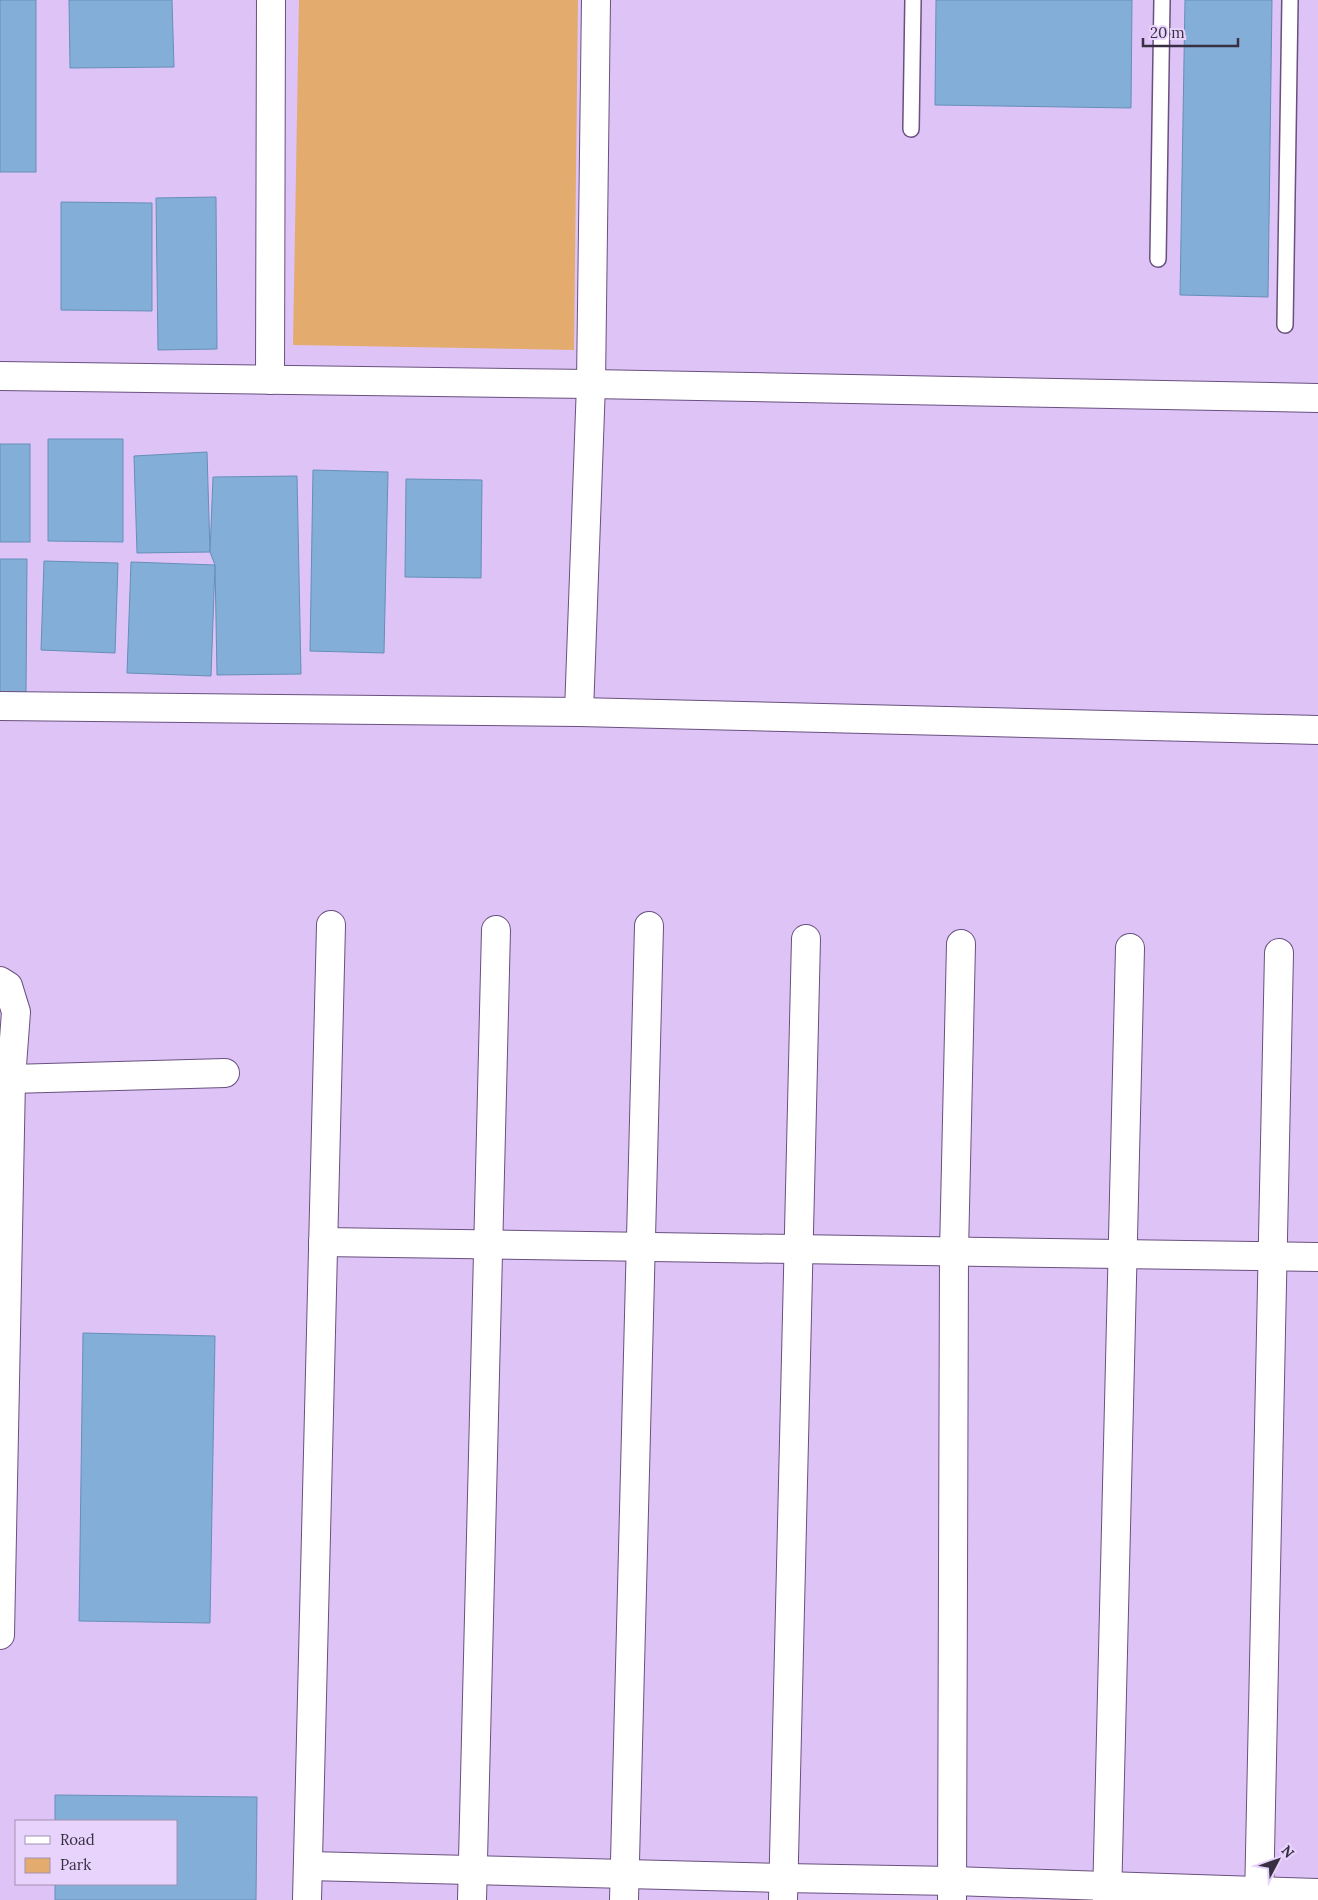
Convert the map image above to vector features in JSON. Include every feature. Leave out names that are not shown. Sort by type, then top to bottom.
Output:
[{"type":"street","points":[[270,380],[271,0]]},
{"type":"street","points":[[579,712],[591,384],[596,0]]},
{"type":"street","points":[[0,376],[591,384],[1318,398]]},
{"type":"street","points":[[0,706],[579,712],[1318,730]]},
{"type":"street","points":[[307,1900],[331,925]]},
{"type":"street","points":[[625,1887],[649,926]]},
{"type":"street","points":[[472,1900],[496,930]]},
{"type":"street","points":[[784,1889],[806,939]]},
{"type":"street","points":[[953,1891],[954,1252],[961,944]]},
{"type":"street","points":[[1107,1893],[1130,948]]},
{"type":"street","points":[[1259,1896],[1279,953]]},
{"type":"street","points":[[0,981],[8,986],[16,1012],[11,1079],[0,1636]]},
{"type":"street","points":[[11,1079],[225,1072]]},
{"type":"street","points":[[323,1242],[1318,1257]]},
{"type":"street","points":[[308,1866],[473,1870],[625,1887],[1259,1896],[1318,1893]]},
{"type":"lane","points":[[911,129],[913,0]]},
{"type":"lane","points":[[1158,259],[1162,0]]},
{"type":"lane","points":[[1286,325],[1290,0]]},
{"type":"green space","points":[[299,0],[578,0],[574,350],[293,345]]},
{"type":"building","points":[[0,0],[36,0],[36,172],[0,172]]},
{"type":"building","points":[[69,0],[172,0],[174,67],[70,68]]},
{"type":"building","points":[[936,0],[1132,0],[1131,108],[935,105]]},
{"type":"building","points":[[1185,0],[1272,0],[1268,297],[1180,295]]},
{"type":"building","points":[[216,197],[217,349],[158,350],[156,198]]},
{"type":"building","points":[[61,202],[152,203],[152,311],[61,310]]},
{"type":"building","points":[[48,439],[123,439],[123,542],[48,541]]},
{"type":"building","points":[[0,444],[30,444],[30,542],[0,542]]},
{"type":"building","points":[[207,452],[210,552],[137,553],[134,456]]},
{"type":"building","points":[[313,470],[388,472],[384,653],[310,651]]},
{"type":"building","points":[[297,476],[301,674],[217,675],[215,565],[210,552],[213,477]]},
{"type":"building","points":[[406,479],[482,480],[481,578],[405,577]]},
{"type":"building","points":[[0,559],[27,559],[26,694],[0,694]]},
{"type":"building","points":[[44,561],[118,563],[115,653],[41,650]]},
{"type":"building","points":[[131,562],[215,565],[211,676],[127,673]]},
{"type":"building","points":[[83,1333],[215,1336],[210,1623],[79,1621]]},
{"type":"building","points":[[55,1795],[257,1797],[256,1900],[55,1900],[55,1885],[178,1885],[178,1820],[55,1820]]}]
